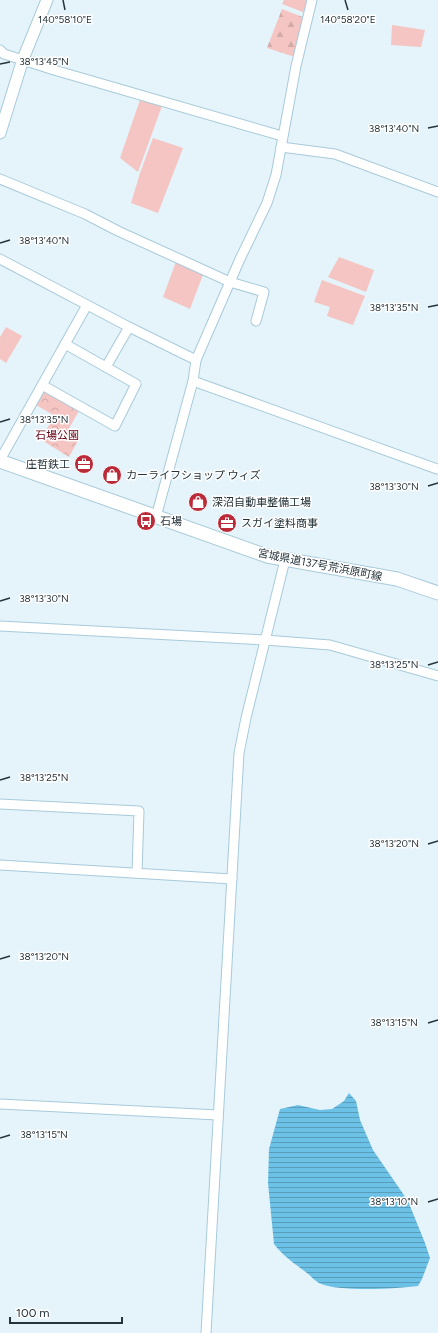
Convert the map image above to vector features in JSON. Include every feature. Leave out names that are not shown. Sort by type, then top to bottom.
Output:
[{"type":"main road","name":"宮城県道137号荒浜原町線","points":[[0,460],[267,556],[397,579],[438,593]]},
{"type":"street","points":[[0,134],[23,59],[46,0]]},
{"type":"street","points":[[156,517],[193,381],[196,360],[267,203],[276,174],[296,66],[312,0]]},
{"type":"street","points":[[0,50],[4,54],[54,70],[282,136]]},
{"type":"street","points":[[281,147],[335,154],[438,192]]},
{"type":"street","points":[[0,179],[85,214],[230,282],[264,292],[256,320]]},
{"type":"street","points":[[0,259],[129,328],[196,360]]},
{"type":"street","points":[[0,460],[87,306]]},
{"type":"street","points":[[106,367],[129,328]]},
{"type":"street","points":[[42,385],[115,426],[136,384],[65,344]]},
{"type":"street","points":[[193,381],[437,469]]},
{"type":"street","points":[[206,1333],[239,753],[246,718],[285,560]]},
{"type":"street","points":[[0,626],[265,640],[330,646],[438,676]]},
{"type":"street","points":[[0,804],[139,812],[137,873]]},
{"type":"street","points":[[0,865],[232,879]]},
{"type":"street","points":[[0,1104],[218,1115]]},
{"type":"green space","points":[[284,0],[311,0],[308,14],[282,4]]},
{"type":"green space","points":[[282,9],[308,19],[298,58],[267,48]]},
{"type":"green space","points":[[392,25],[425,30],[421,47],[391,45]]},
{"type":"green space","points":[[141,97],[161,103],[162,106],[138,172],[120,158]]},
{"type":"green space","points":[[153,138],[183,148],[158,213],[131,203]]},
{"type":"green space","points":[[339,257],[374,270],[366,292],[328,277]]},
{"type":"green space","points":[[177,259],[204,272],[190,309],[163,297]]},
{"type":"green space","points":[[322,280],[365,296],[353,325],[327,316],[330,307],[314,302]]},
{"type":"green space","points":[[6,327],[22,336],[6,363],[0,359],[0,337]]},
{"type":"green space","name":"石場公園","points":[[45,392],[79,411],[68,430],[80,437],[69,457],[40,439],[55,416],[36,405],[42,394]]},
{"type":"water","points":[[349,1093],[356,1101],[360,1120],[373,1150],[408,1201],[425,1243],[430,1258],[418,1286],[352,1289],[327,1286],[316,1281],[285,1256],[274,1244],[268,1183],[269,1149],[280,1109],[298,1105],[320,1110],[332,1109],[344,1101]]},
{"type":"place","name":"庄哲鉄工","points":[[84,464]]},
{"type":"place","name":"カーライフショップ ウィズ","points":[[112,475]]},
{"type":"place","name":"深沼自動車整備工場","points":[[198,502]]},
{"type":"place","name":"石場","points":[[146,521]]},
{"type":"place","name":"スガイ塗料商事","points":[[227,523]]}]
